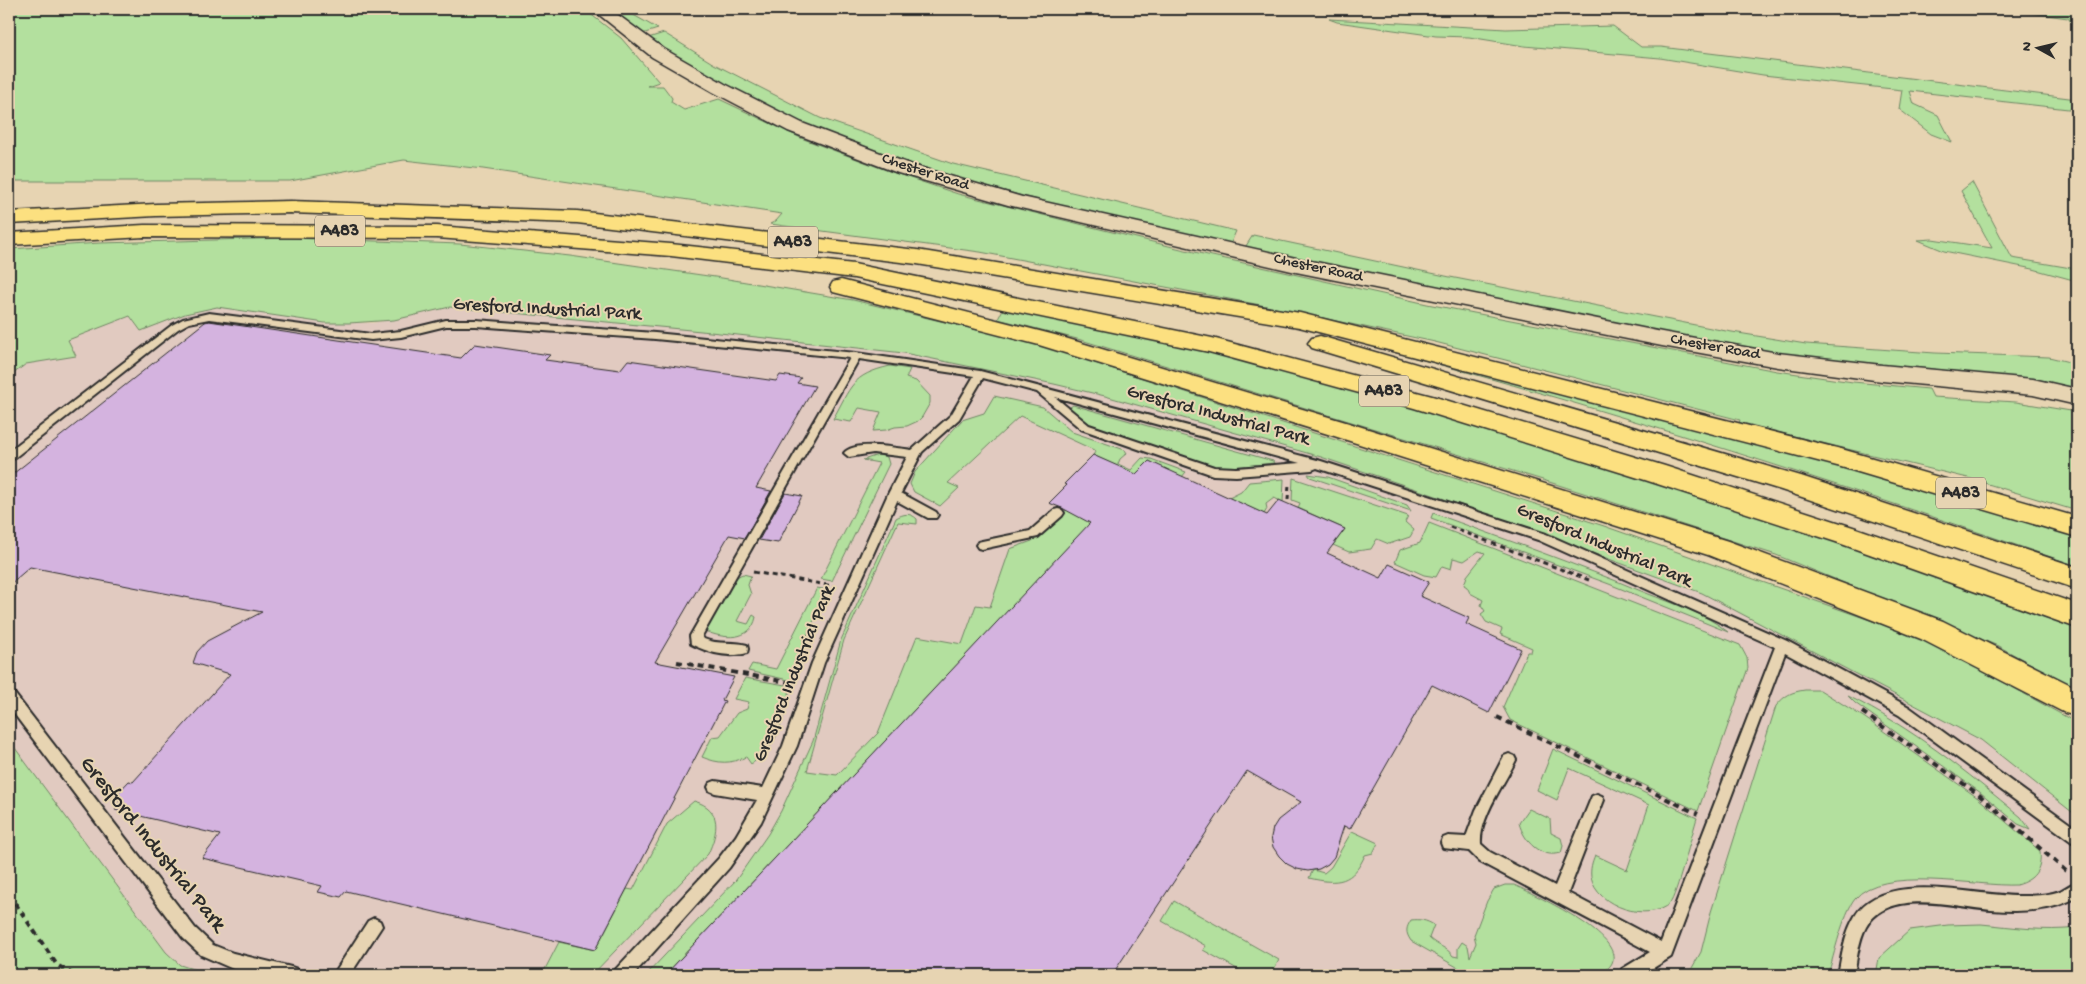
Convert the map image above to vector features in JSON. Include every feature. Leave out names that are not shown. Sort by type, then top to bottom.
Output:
[{"type":"highway","name":"A483","points":[[9,218],[156,210],[290,207],[577,217],[917,257],[1300,320],[1845,459],[2077,527]]},
{"type":"highway","name":"A483","points":[[9,239],[144,231],[437,232],[671,250],[854,271],[1212,345],[1423,402],[1655,473],[1856,538],[2077,616]]},
{"type":"highway","name":"A483","points":[[671,250],[858,290],[1047,340],[1340,429],[1718,548],[1932,630],[2077,703]]},
{"type":"highway","name":"A483","points":[[1008,273],[1327,345],[1791,483],[2077,578]]},
{"type":"main road","name":"Chester Road","points":[[600,9],[658,53],[719,88],[795,127],[905,169],[1015,201],[1296,265],[1662,339],[1778,360],[1882,373],[2033,387],[2077,397]]},
{"type":"lane","name":"Gresford Industrial Park","points":[[9,456],[175,327],[198,318],[221,318],[371,338],[401,334],[446,323],[476,322],[655,336],[856,356],[980,374],[1321,465],[1542,537],[1782,645],[1904,710],[2077,837]]},
{"type":"lane","points":[[742,649],[732,650],[703,644],[696,640],[698,631],[856,356]]},
{"type":"lane","name":"Gresford Industrial Park","points":[[622,975],[724,864],[741,842],[790,746],[812,680],[851,589],[914,454],[955,417],[980,374]]},
{"type":"lane","points":[[1037,388],[1085,427],[1213,471],[1236,472],[1321,465]]},
{"type":"lane","points":[[849,453],[873,448],[914,454]]},
{"type":"lane","points":[[894,494],[932,515]]},
{"type":"lane","points":[[982,545],[1034,534],[1058,513]]},
{"type":"lane","points":[[1628,975],[1664,952],[1782,645]]},
{"type":"lane","name":"Gresford Industrial Park","points":[[9,697],[189,933],[207,950],[233,961],[291,975]]},
{"type":"lane","points":[[1508,760],[1475,829],[1473,844],[1478,852],[1484,857],[1664,952]]},
{"type":"lane","points":[[715,786],[766,795]]},
{"type":"lane","points":[[1559,896],[1597,800]]},
{"type":"lane","points":[[1448,843],[1473,844]]},
{"type":"lane","points":[[1846,975],[1853,938],[1862,919],[1877,904],[1898,898],[1920,895],[1985,902],[2028,902],[2059,898],[2074,882]]},
{"type":"lane","points":[[341,975],[374,926]]},
{"type":"path","points":[[1288,500],[1289,477]]},
{"type":"path","points":[[1440,524],[1597,583]]},
{"type":"path","points":[[734,568],[851,589]]},
{"type":"path","points":[[677,662],[793,683],[812,680]]},
{"type":"path","points":[[1855,708],[1978,794],[2074,882]]},
{"type":"path","points":[[1496,717],[1714,822]]},
{"type":"path","points":[[9,894],[57,965],[74,975]]},
{"type":"shaded area","points":[[470,298],[770,329],[1088,378],[1643,561],[1981,740],[2077,816],[2077,975],[212,975],[180,965],[166,952],[9,740],[9,377],[26,364],[76,356],[68,340],[130,316],[141,331],[185,314],[217,307],[325,323],[373,323],[435,311]]},
{"type":"green space","points":[[9,9],[584,9],[621,38],[659,82],[647,86],[663,86],[672,98],[671,102],[684,110],[719,99],[801,138],[886,170],[958,194],[1181,249],[1427,304],[1777,371],[1853,382],[1929,389],[1933,397],[2016,402],[2077,412],[2077,511],[1968,478],[1739,423],[1740,420],[1435,342],[1266,306],[980,252],[770,224],[776,221],[782,214],[483,169],[404,160],[290,181],[9,181]]},
{"type":"green space","points":[[612,9],[623,9],[658,29],[642,34]]},
{"type":"green space","points":[[2001,9],[2077,9],[2077,30],[2068,18]]},
{"type":"green space","points":[[1329,19],[1506,29],[1613,26],[1641,47],[1661,47],[2077,99],[2077,110],[1910,91],[1914,104],[1938,115],[1952,142],[1931,134],[1899,109],[1902,90],[1763,75],[1660,58],[1524,46],[1469,37],[1436,36],[1337,22]]},
{"type":"green space","points":[[664,33],[714,64],[820,118],[953,164],[1236,231],[1230,245],[1026,197],[893,157],[828,133],[764,105],[702,73],[648,38]]},
{"type":"green space","points":[[1972,182],[2012,258],[2077,269],[2077,281],[2033,269],[1944,251],[1918,240],[1932,239],[1992,248],[1961,191]]},
{"type":"green space","points":[[1253,235],[1450,277],[1726,331],[1806,344],[1935,353],[2049,357],[2077,364],[2077,389],[1769,352],[1715,343],[1244,249]]},
{"type":"green space","points":[[291,238],[460,244],[570,256],[722,278],[853,300],[1036,344],[1604,526],[1929,641],[2077,723],[2077,816],[1981,740],[1702,593],[1439,497],[1321,457],[1105,396],[1054,384],[904,353],[450,307],[394,320],[325,323],[217,307],[185,314],[141,331],[130,316],[68,340],[76,356],[26,364],[9,377],[9,249],[100,243]]},
{"type":"green space","points":[[1004,307],[1146,335],[1452,416],[1868,549],[2077,624],[2077,689],[1998,646],[1776,555],[1546,481],[1081,340],[998,319]]},
{"type":"green space","points":[[1384,343],[1646,410],[2002,513],[2077,537],[2077,566],[1905,507],[1731,451],[1557,398],[1382,349]]},
{"type":"green space","points":[[890,366],[910,369],[906,378],[916,381],[930,396],[930,403],[918,421],[907,426],[873,431],[881,412],[859,408],[851,422],[833,419],[849,391],[860,378]]},
{"type":"green space","points":[[994,396],[1043,407],[1072,432],[1125,450],[1127,453],[1120,459],[1118,464],[1131,470],[1142,458],[1151,459],[1186,472],[1176,484],[1169,471],[1149,461],[665,975],[646,975],[736,880],[768,834],[781,811],[813,741],[841,640],[896,518],[909,515],[917,519],[917,524],[898,522],[844,640],[807,771],[837,775],[878,733],[917,636],[962,644],[976,605],[990,607],[1010,549],[1032,541],[1065,511],[1110,463],[1093,455],[1096,451],[1020,416],[948,483],[959,488],[940,506],[914,492],[910,484],[915,472],[962,420],[984,413]]},
{"type":"green space","points":[[1073,405],[1273,461],[1274,463],[1225,468],[1207,466],[1089,424],[1073,412],[1070,407]]},
{"type":"green space","points":[[878,455],[887,457],[889,464],[832,581],[821,579],[879,463],[863,460]]},
{"type":"green space","points":[[1308,474],[1328,477],[1407,505],[1411,511],[1310,477]]},
{"type":"green space","points":[[1293,478],[1408,516],[1405,522],[1414,530],[1410,537],[1389,544],[1377,539],[1371,549],[1349,552],[1333,545],[1345,529],[1298,508],[1300,503],[1292,500]]},
{"type":"green space","points":[[1284,479],[1283,502],[1274,498],[1266,504],[1267,509],[1264,514],[1229,498],[1241,492],[1249,482]]},
{"type":"green space","points":[[1433,513],[1678,605],[1709,619],[1728,632],[1609,584],[1431,518]]},
{"type":"green space","points":[[1429,523],[1740,645],[1747,658],[1748,668],[1698,811],[1510,720],[1503,707],[1527,652],[1531,652],[1532,648],[1500,634],[1502,629],[1486,622],[1481,614],[1485,611],[1481,605],[1483,600],[1470,593],[1464,585],[1467,576],[1485,553],[1479,551],[1464,561],[1453,558],[1451,569],[1442,566],[1436,577],[1424,575],[1395,562],[1400,550],[1420,543]]},
{"type":"green space","points":[[743,574],[751,576],[748,585],[751,594],[737,621],[748,624],[753,615],[756,617],[753,625],[742,635],[728,637],[705,631],[716,607],[731,582]]},
{"type":"green space","points":[[817,588],[828,590],[808,633],[793,681],[748,671],[752,664],[776,669]]},
{"type":"green space","points":[[745,678],[791,686],[779,730],[769,748],[751,764],[746,757],[724,762],[702,757],[712,737],[720,736],[737,713],[747,709],[749,702],[734,699]]},
{"type":"green space","points":[[1805,690],[1820,690],[1865,718],[1978,798],[2040,851],[2038,869],[2028,880],[2016,885],[1907,880],[1886,883],[1868,889],[1855,899],[1847,914],[1828,975],[1688,975],[1701,952],[1711,912],[1776,706],[1789,695]]},
{"type":"green space","points":[[1848,696],[1894,722],[1938,751],[2021,817],[2030,829],[2018,824],[1981,793],[1855,703]]},
{"type":"green space","points":[[9,740],[166,952],[180,965],[212,975],[9,975]]},
{"type":"green space","points":[[1553,749],[1697,818],[1680,877],[1670,903],[1661,909],[1650,912],[1624,909],[1602,897],[1595,888],[1591,874],[1595,855],[1627,870],[1649,805],[1569,768],[1557,800],[1537,790]]},
{"type":"green space","points":[[694,801],[710,810],[716,822],[714,838],[708,854],[592,975],[542,975],[559,942],[595,950],[627,889],[633,890],[667,824]]},
{"type":"green space","points":[[1529,809],[1550,819],[1551,833],[1561,838],[1563,846],[1561,853],[1553,854],[1540,851],[1529,842],[1519,823]]},
{"type":"green space","points":[[1352,831],[1378,843],[1373,853],[1365,855],[1355,871],[1343,880],[1328,881],[1309,878],[1313,870],[1324,873],[1331,867]]},
{"type":"green space","points":[[1505,885],[1514,885],[1547,901],[1594,930],[1606,941],[1612,952],[1611,965],[1597,975],[1462,975],[1464,971],[1411,941],[1409,938],[1407,930],[1411,920],[1426,921],[1434,925],[1429,938],[1432,941],[1453,956],[1458,957],[1458,948],[1462,942],[1468,946],[1470,957],[1476,943],[1474,935],[1487,901],[1494,889]]},
{"type":"green space","points":[[1174,901],[1279,960],[1271,975],[1248,975],[1203,950],[1206,946],[1162,921]]},
{"type":"green space","points":[[1981,924],[2041,929],[2077,928],[2077,975],[1876,975],[1879,958],[1910,930],[1948,925]]},
{"type":"building","points":[[209,321],[461,358],[475,344],[550,355],[545,360],[620,370],[628,360],[776,381],[780,375],[801,378],[797,383],[815,386],[756,488],[771,491],[745,538],[729,535],[655,662],[734,677],[722,700],[725,701],[595,950],[346,891],[341,897],[318,892],[322,886],[202,858],[220,835],[115,810],[122,802],[112,799],[129,781],[133,782],[230,674],[193,663],[197,652],[207,641],[262,612],[30,567],[9,585],[9,477],[205,322]]},
{"type":"building","points":[[1093,455],[1136,474],[1149,461],[1267,515],[1279,500],[1345,529],[1327,553],[1381,578],[1389,564],[1429,582],[1420,596],[1469,618],[1466,624],[1521,649],[1489,713],[1432,685],[1350,829],[1344,826],[1334,857],[1328,864],[1319,869],[1308,871],[1297,869],[1287,864],[1273,847],[1271,837],[1273,828],[1278,820],[1301,802],[1247,771],[1112,975],[665,975],[1090,523],[1049,503],[1067,485],[1064,484]]},
{"type":"building","points":[[785,493],[802,496],[778,543],[759,540]]}]
